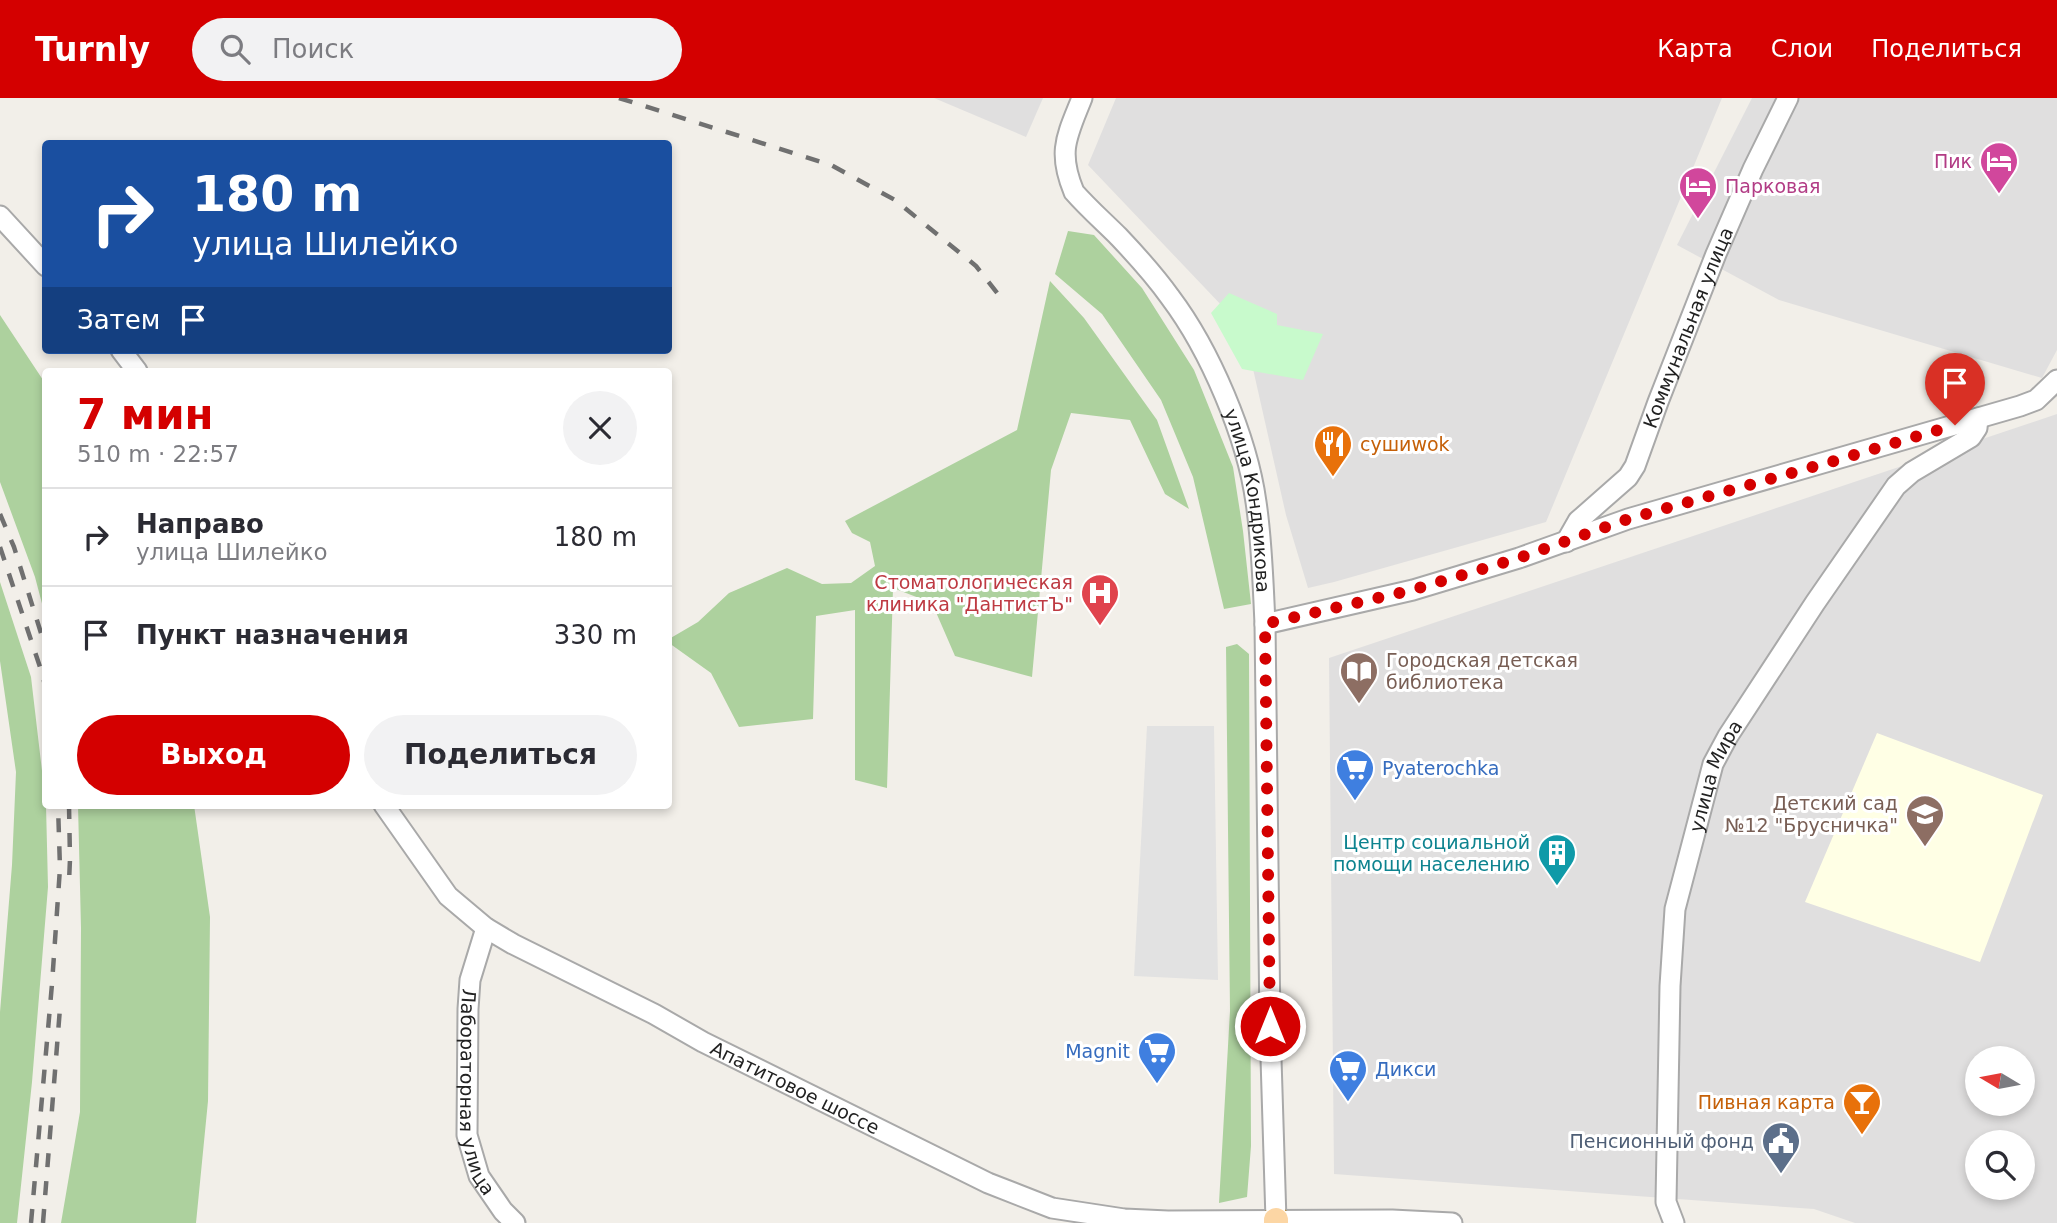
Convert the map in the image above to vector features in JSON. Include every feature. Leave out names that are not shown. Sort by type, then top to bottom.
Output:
[{"type":"street","name":"Коммунальная улица","points":[[1566,542],[1578,520],[1628,477],[1635,466],[1716,254],[1788,98]]},
{"type":"street","name":"улица Кондрикова","points":[[1079,105],[1066,138],[1064,158],[1067,176],[1074,192],[1147,269],[1171,298],[1195,335],[1220,386],[1243,447],[1256,500],[1265,624],[1270,1026],[1276,1221]]},
{"type":"street","points":[[0,216],[42,262]]},
{"type":"street","points":[[124,354],[135,368]]},
{"type":"street","points":[[1265,624],[1412,590],[1566,542],[1628,519],[2020,406],[2036,400],[2057,380]]},
{"type":"street","name":"улица Мира","points":[[1674,1223],[1665,1202],[1670,986],[1675,909],[1713,764],[1728,736],[1808,614],[1896,486],[1912,472],[1971,437],[1977,428],[1978,418]]},
{"type":"street","name":"Апатитовое шоссе","points":[[387,809],[448,896],[486,928],[703,1042],[988,1183],[1052,1208],[1124,1219],[1168,1221],[1392,1220],[1452,1223]]},
{"type":"street","name":"Лабораторная улица","points":[[486,928],[470,980],[467,1135],[479,1176],[507,1219]]},
{"type":"shaded area","points":[[934,98],[1043,98],[1026,137]]},
{"type":"shaded area","points":[[1116,98],[1722,98],[1546,522],[1308,588],[1286,515],[1244,329],[1088,165]]},
{"type":"shaded area","points":[[1752,98],[2057,98],[2057,350],[2042,378],[1779,300],[1677,245]]},
{"type":"shaded area","points":[[2057,414],[2057,1223],[1855,1223],[1814,1209],[1334,1174],[1329,658]]},
{"type":"shaded area","points":[[1147,726],[1214,726],[1218,980],[1134,976]]},
{"type":"shaded area","name":"Детский сад №12 \"Брусничка\"","points":[[1877,733],[2043,795],[1980,962],[1805,902]]},
{"type":"green space","points":[[1068,231],[1094,235],[1142,288],[1194,370],[1233,467],[1251,604],[1224,609],[1193,477],[1161,400],[1102,314],[1055,274]]},
{"type":"green space","points":[[1050,281],[1084,318],[1157,420],[1189,509],[1165,494],[1130,420],[1071,413],[1051,470],[1032,677],[955,656],[932,603],[893,588],[887,788],[855,780],[855,610],[816,616],[813,719],[739,727],[711,673],[672,645],[672,637],[698,622],[729,593],[787,568],[822,584],[851,583],[875,566],[870,542],[852,533],[845,521],[1017,430]]},
{"type":"green space","points":[[1229,293],[1277,314],[1277,325],[1323,334],[1303,380],[1242,369],[1211,313]]},
{"type":"green space","points":[[0,315],[42,378],[42,604],[0,482]]},
{"type":"green space","points":[[0,582],[31,677],[42,771],[42,809],[46,809],[48,887],[17,1223],[0,1223],[0,1012],[12,865],[16,772],[0,661]]},
{"type":"green space","points":[[1237,644],[1249,654],[1251,1146],[1247,1197],[1219,1203],[1230,1011],[1226,647]]},
{"type":"green space","points":[[78,809],[195,809],[210,917],[208,1101],[196,1223],[61,1223],[80,1112],[81,928]]},
{"type":"railway","points":[[619,98],[831,165],[895,200],[976,266],[1001,298]]},
{"type":"railway","points":[[0,514],[14,547],[42,636]]},
{"type":"railway","points":[[0,547],[42,673]]},
{"type":"railway","points":[[31,1223],[60,868],[58,809]]},
{"type":"railway","points":[[69,809],[69,882]]},
{"type":"railway","points":[[43,1223],[60,1008]]},
{"type":"place","name":"Пик","points":[[1999,195]]},
{"type":"place","name":"Парковая","points":[[1698,220]]},
{"type":"place","name":"сушиwok","points":[[1333,478]]},
{"type":"place","name":"Стоматологическая клиника \"ДантистЪ\"","points":[[1100,627]]},
{"type":"place","name":"Городская детская библиотека","points":[[1359,705]]},
{"type":"place","name":"Pyaterochka","points":[[1355,802]]},
{"type":"place","name":"Детский сад №12 \"Брусничка\"","points":[[1925,848]]},
{"type":"place","name":"Центр социальной помощи населению","points":[[1557,887]]},
{"type":"place","name":"Magnit","points":[[1157,1085]]},
{"type":"place","name":"Дикси","points":[[1348,1103]]},
{"type":"place","name":"Пивная карта","points":[[1862,1136]]},
{"type":"place","name":"Пенсионный фонд","points":[[1781,1175]]},
{"type":"route","points":[[1270,1026],[1265,624],[1412,590],[1519,558],[1628,519],[1955,425]]}]
